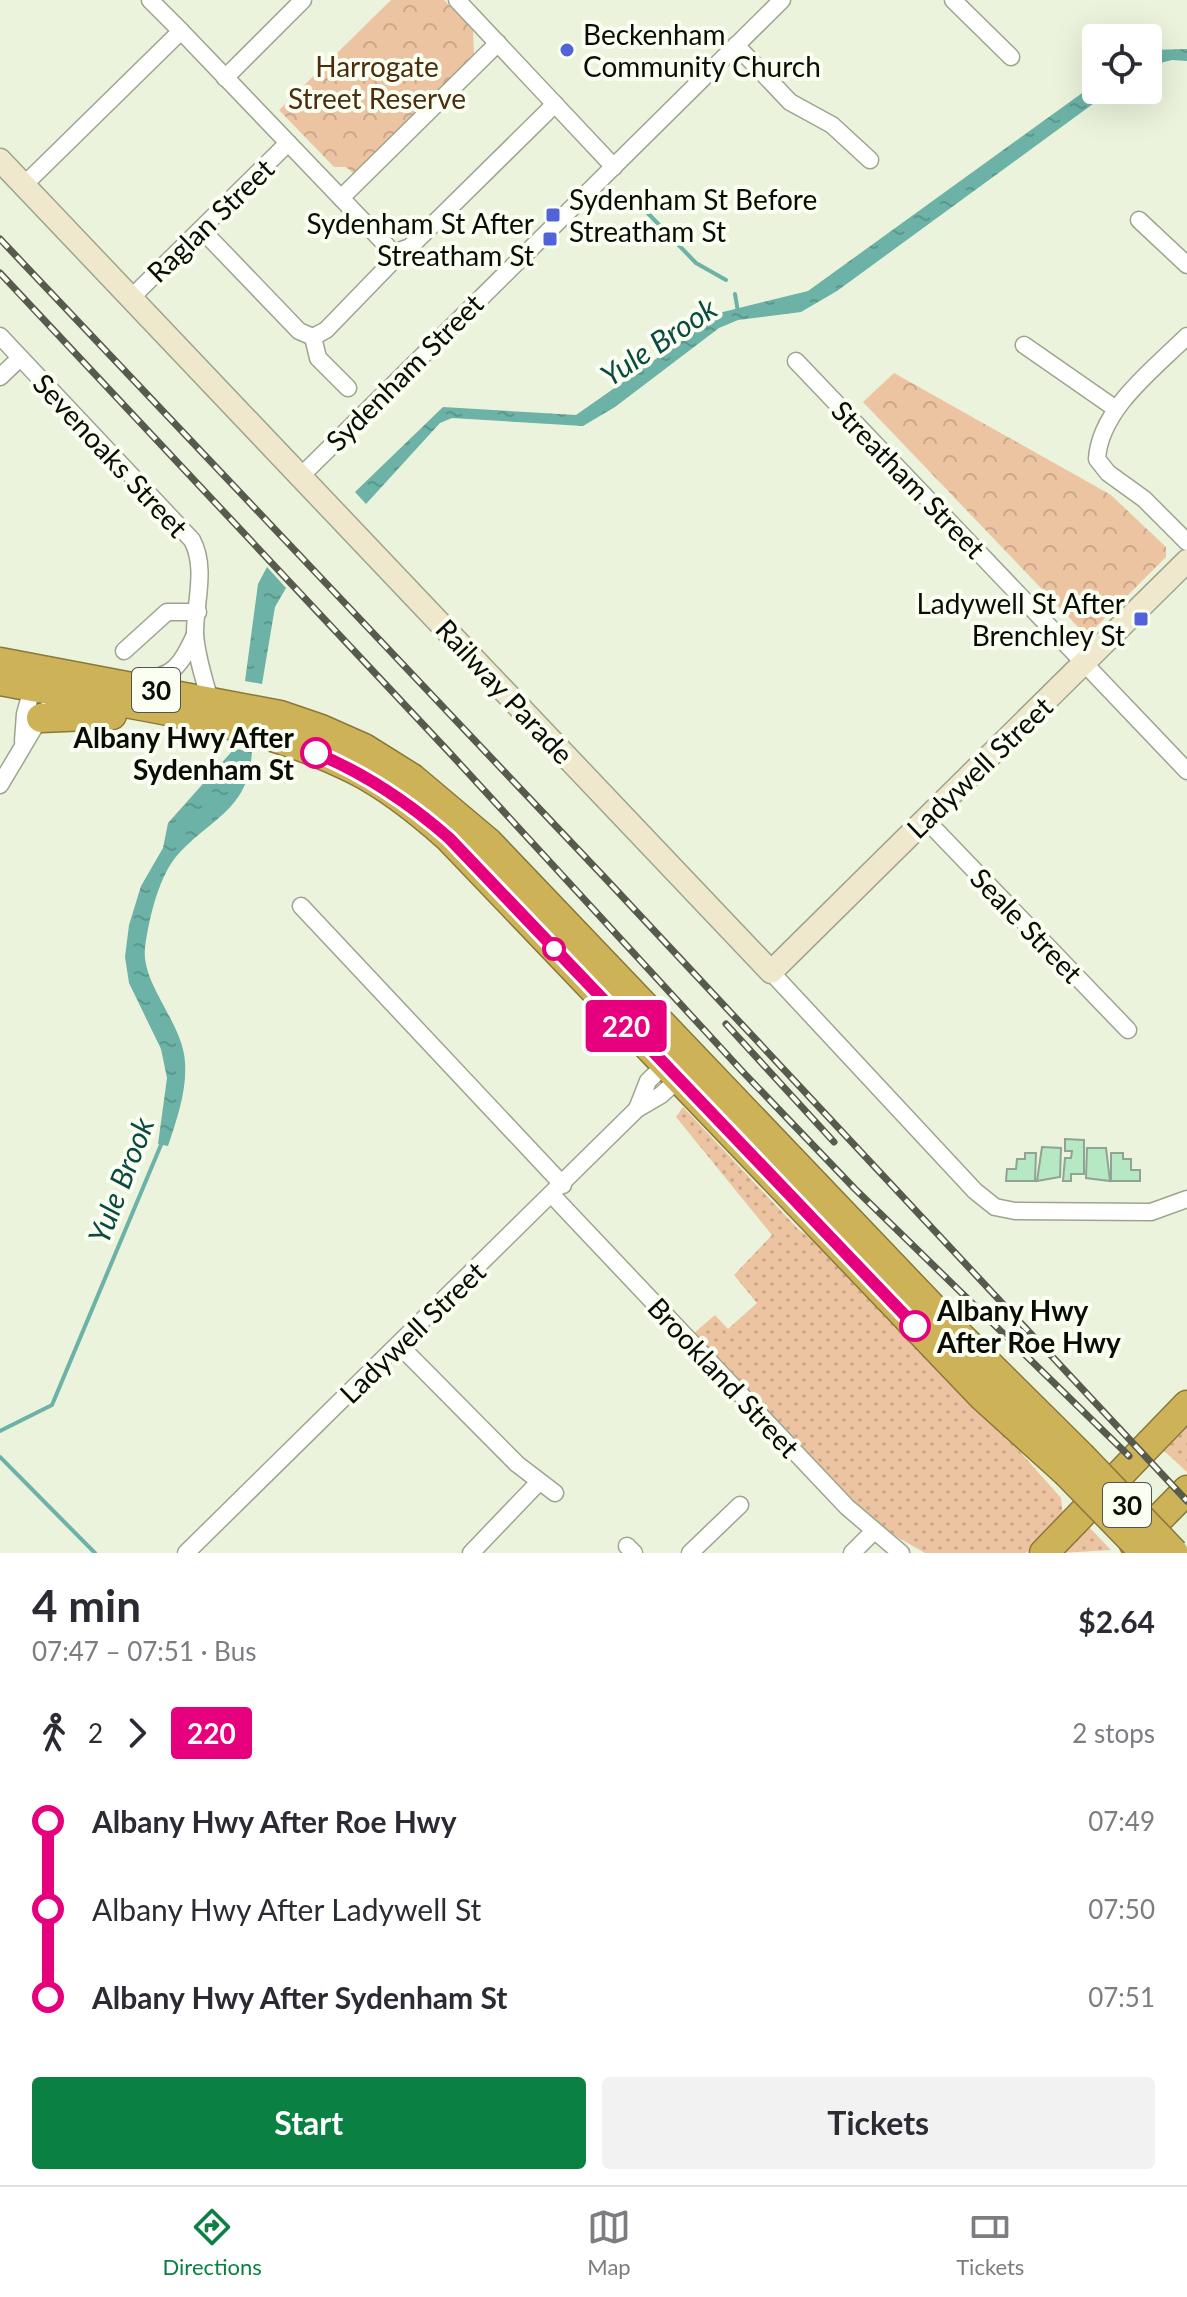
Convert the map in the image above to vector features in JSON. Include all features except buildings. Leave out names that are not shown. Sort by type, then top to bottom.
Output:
[{"type":"highway","name":"30","points":[[0,662],[51,678],[207,710],[356,770],[422,814],[680,1064],[1073,1464],[1174,1553]]},
{"type":"highway","name":"30","points":[[0,681],[51,678]]},
{"type":"highway","points":[[41,718],[113,715],[178,723],[207,710]]},
{"type":"highway","points":[[1044,1553],[1187,1405]]},
{"type":"highway","name":"30","points":[[1073,1464],[1145,1553]]},
{"type":"highway","points":[[1126,1553],[1187,1490]]},
{"type":"street","points":[[150,0],[391,254]]},
{"type":"street","points":[[225,78],[303,0]]},
{"type":"street","name":"Sydenham Street","points":[[301,476],[782,0]]},
{"type":"street","points":[[953,0],[1011,57]]},
{"type":"street","points":[[460,1],[614,167]]},
{"type":"street","points":[[24,185],[181,31]]},
{"type":"street","points":[[341,198],[498,43]]},
{"type":"street","points":[[736,45],[790,102],[832,125],[870,160]]},
{"type":"street","points":[[391,254],[410,247],[555,104]]},
{"type":"street","name":"Raglan Street","points":[[131,298],[288,143]]},
{"type":"street","name":"Railway Parade","points":[[0,160],[975,1191],[995,1207],[1015,1211],[1151,1212],[1187,1199]]},
{"type":"street","points":[[1139,220],[1187,265]]},
{"type":"street","points":[[201,229],[299,331],[313,337]]},
{"type":"street","points":[[313,337],[326,330],[385,272],[391,254]]},
{"type":"street","name":"Sevenoaks Street","points":[[0,336],[192,540],[198,552],[195,633],[180,667],[162,677],[51,678]]},
{"type":"street","points":[[1187,336],[1116,409],[1098,448],[1097,459],[1187,542]]},
{"type":"street","points":[[313,337],[318,358],[348,388]]},
{"type":"street","points":[[1024,345],[1116,409]]},
{"type":"street","points":[[0,377],[20,358]]},
{"type":"street","name":"Streatham Street","points":[[796,361],[1187,771]]},
{"type":"street","name":"Ladywell Street","points":[[771,972],[1187,561]]},
{"type":"street","points":[[124,651],[167,612],[198,612]]},
{"type":"street","name":"Sevenoaks Street","points":[[195,633],[207,710]]},
{"type":"street","points":[[23,743],[41,718],[51,678]]},
{"type":"street","points":[[0,785],[23,743],[51,678]]},
{"type":"street","name":"Seale Street","points":[[925,819],[1128,1030]]},
{"type":"street","name":"Brookland Street","points":[[301,906],[873,1532],[901,1553]]},
{"type":"street","name":"Ladywell Street","points":[[186,1553],[637,1109],[661,1095],[680,1064]]},
{"type":"street","points":[[399,1345],[539,1482],[555,1493]]},
{"type":"street","points":[[471,1553],[539,1482]]},
{"type":"street","points":[[690,1553],[740,1505]]},
{"type":"street","points":[[852,1553],[873,1532]]},
{"type":"green space","name":"Harrogate Street Reserve","points":[[391,0],[444,0],[473,29],[474,55],[354,174],[346,167],[334,167],[279,110]]},
{"type":"green space","points":[[894,373],[1111,495],[1166,547],[1166,557],[1093,630],[1081,630],[863,402]]},
{"type":"green space","points":[[683,1107],[798,1229],[833,1255],[947,1381],[966,1391],[1061,1498],[1063,1516],[1026,1553],[925,1553],[875,1524],[693,1334],[715,1315],[728,1329],[757,1303],[734,1275],[772,1235],[676,1117]]},
{"type":"green space","points":[[1187,1421],[1187,1472],[1161,1448]]},
{"type":"green space","points":[[1087,1525],[1111,1550],[1060,1553]]},
{"type":"water","points":[[1187,49],[1187,61],[1162,62],[1162,50]]},
{"type":"water","points":[[1082,93],[1082,104],[1093,104],[837,291],[801,312],[738,320],[719,328],[615,407],[583,426],[452,418],[440,423],[366,504],[355,492],[443,407],[576,415],[723,312],[808,291]]},
{"type":"water","points":[[267,567],[286,588],[275,607],[262,684],[245,681],[258,584]]},
{"type":"water","name":"Yule Brook","points":[[234,749],[252,751],[244,786],[228,809],[173,860],[156,896],[145,948],[149,976],[183,1047],[185,1062],[183,1094],[168,1146],[158,1144],[167,1078],[161,1049],[129,983],[125,957],[129,925],[141,886],[163,848],[168,823]]},
{"type":"waterway","points":[[636,201],[696,263],[726,280]]},
{"type":"waterway","points":[[735,294],[738,312]]},
{"type":"waterway","name":"Yule Brook","points":[[0,1431],[52,1405],[163,1140]]},
{"type":"waterway","points":[[0,1457],[95,1553]]},
{"type":"railway","points":[[0,239],[605,878],[1187,1501]]},
{"type":"railway","points":[[0,273],[448,751],[742,1071],[855,1189],[1129,1456]]},
{"type":"railway","points":[[726,1024],[834,1142]]},
{"type":"bus line","name":"220","points":[[316,753],[356,770],[422,814],[449,838],[915,1326]]},
{"type":"place","name":"Beckenham Community Church","points":[[567,50]]},
{"type":"place","name":"Sydenham St Before Streatham St","points":[[553,215]]},
{"type":"place","name":"Sydenham St After Streatham St","points":[[550,239]]},
{"type":"place","name":"Ladywell St After Brenchley St","points":[[1141,619]]},
{"type":"place","name":"Albany Hwy After Sydenham St","points":[[316,753]]},
{"type":"place","name":"Albany Hwy After Roe Hwy","points":[[915,1326]]}]
